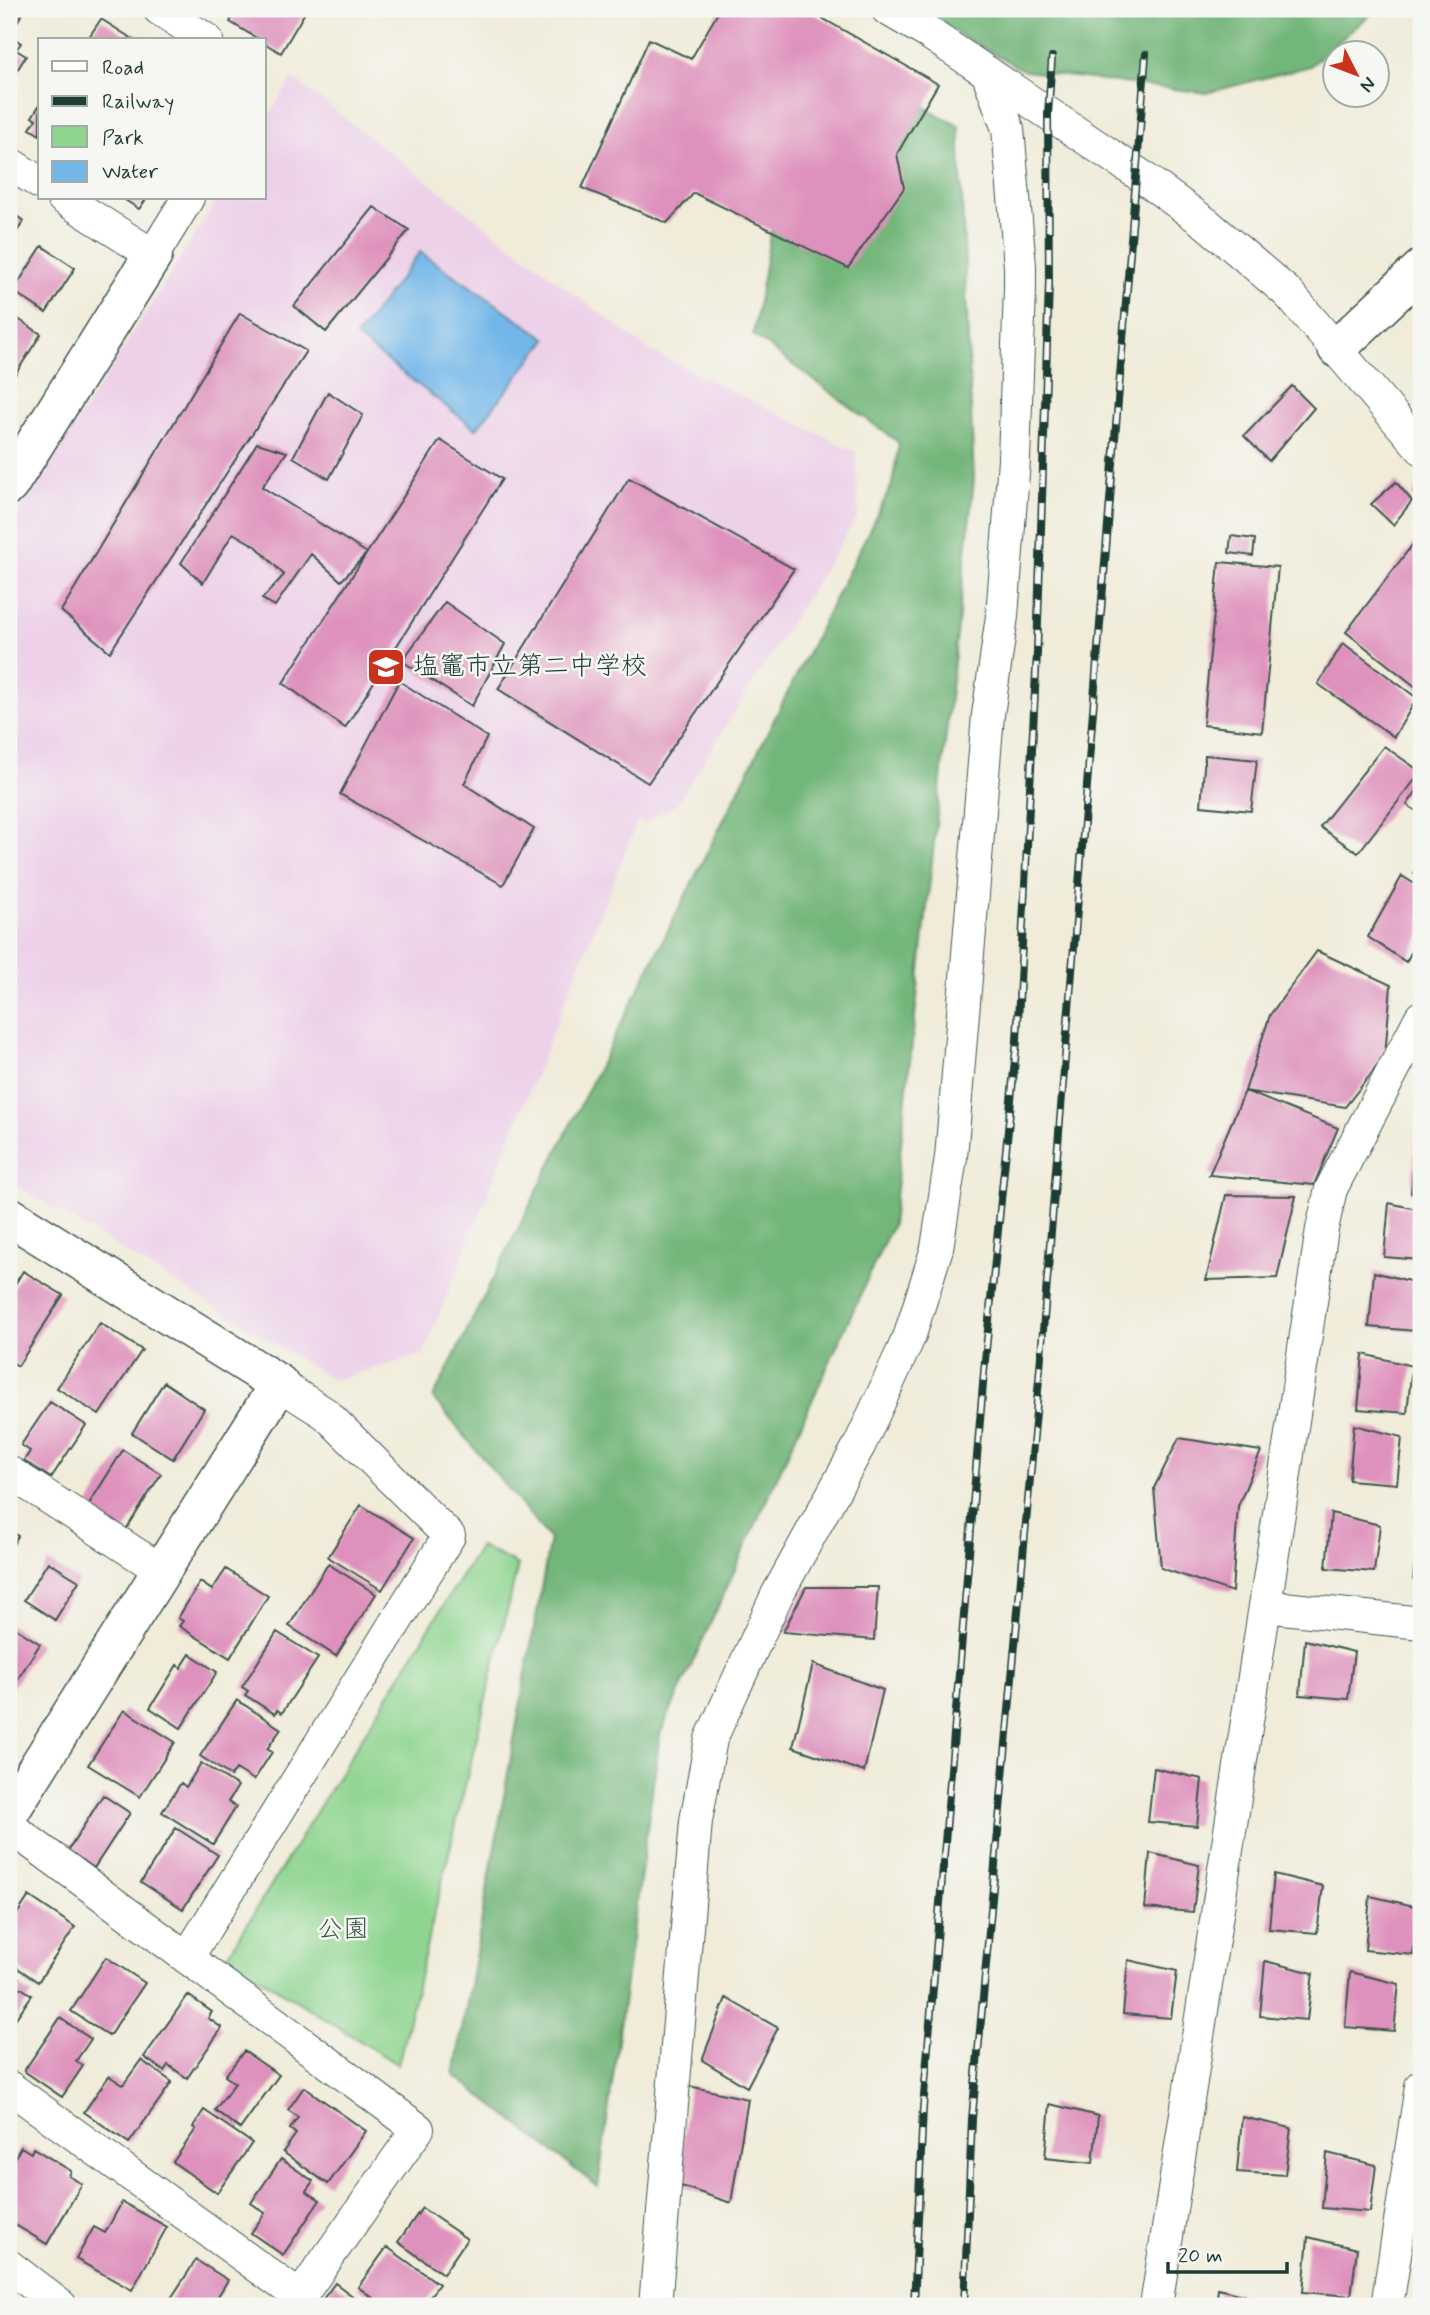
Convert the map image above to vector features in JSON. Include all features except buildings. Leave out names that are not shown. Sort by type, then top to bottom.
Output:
[{"type":"street","points":[[159,9],[204,38]]},
{"type":"street","points":[[887,9],[987,72],[1137,173],[1207,224],[1288,293],[1421,448]]},
{"type":"street","points":[[655,2306],[696,1821],[712,1739],[777,1595],[860,1444],[909,1335],[937,1248],[947,1183],[988,715],[1002,615],[1014,460],[1020,266],[1008,129],[987,72]]},
{"type":"street","points":[[9,163],[38,182]]},
{"type":"street","points":[[66,200],[153,255]]},
{"type":"street","points":[[9,485],[187,200]]},
{"type":"street","points":[[1337,348],[1421,269]]},
{"type":"street","points":[[1156,2306],[1322,1229],[1331,1189],[1421,1017]]},
{"type":"street","points":[[9,1216],[326,1414],[449,1535],[187,1958]]},
{"type":"street","points":[[9,1813],[279,1384]]},
{"type":"street","points":[[9,1472],[161,1570]]},
{"type":"street","points":[[1265,1606],[1421,1623]]},
{"type":"street","points":[[9,1826],[418,2129],[300,2297],[9,2087]]},
{"type":"street","points":[[1387,2306],[1421,2086]]},
{"type":"street","points":[[9,2266],[61,2306]]},
{"type":"shaded area","name":"塩竈市立第二中学校","points":[[292,78],[647,349],[856,452],[858,516],[676,805],[644,823],[638,820],[423,1355],[334,1380],[9,1181],[9,529],[217,200],[266,200],[266,120]]},
{"type":"green space","points":[[914,9],[1377,9],[1343,38],[1322,38],[1322,56],[1310,66],[1206,93],[1025,71]]},
{"type":"green space","points":[[804,40],[959,126],[974,480],[892,1225],[660,1734],[598,2187],[454,2075],[550,1539],[433,1398],[892,485],[899,443],[753,335]]},
{"type":"green space","name":"公園","points":[[480,1546],[518,1565],[398,2065],[227,1957]]},
{"type":"water","points":[[420,252],[547,339],[476,429],[356,337]]},
{"type":"railway","points":[[964,2306],[972,2119],[1040,1368],[1146,54]]},
{"type":"railway","points":[[914,2306],[923,2108],[985,1360],[1017,1040],[1037,652],[1049,282],[1048,114],[1052,57]]},
{"type":"place","name":"塩竈市立第二中学校","points":[[386,667]]}]
